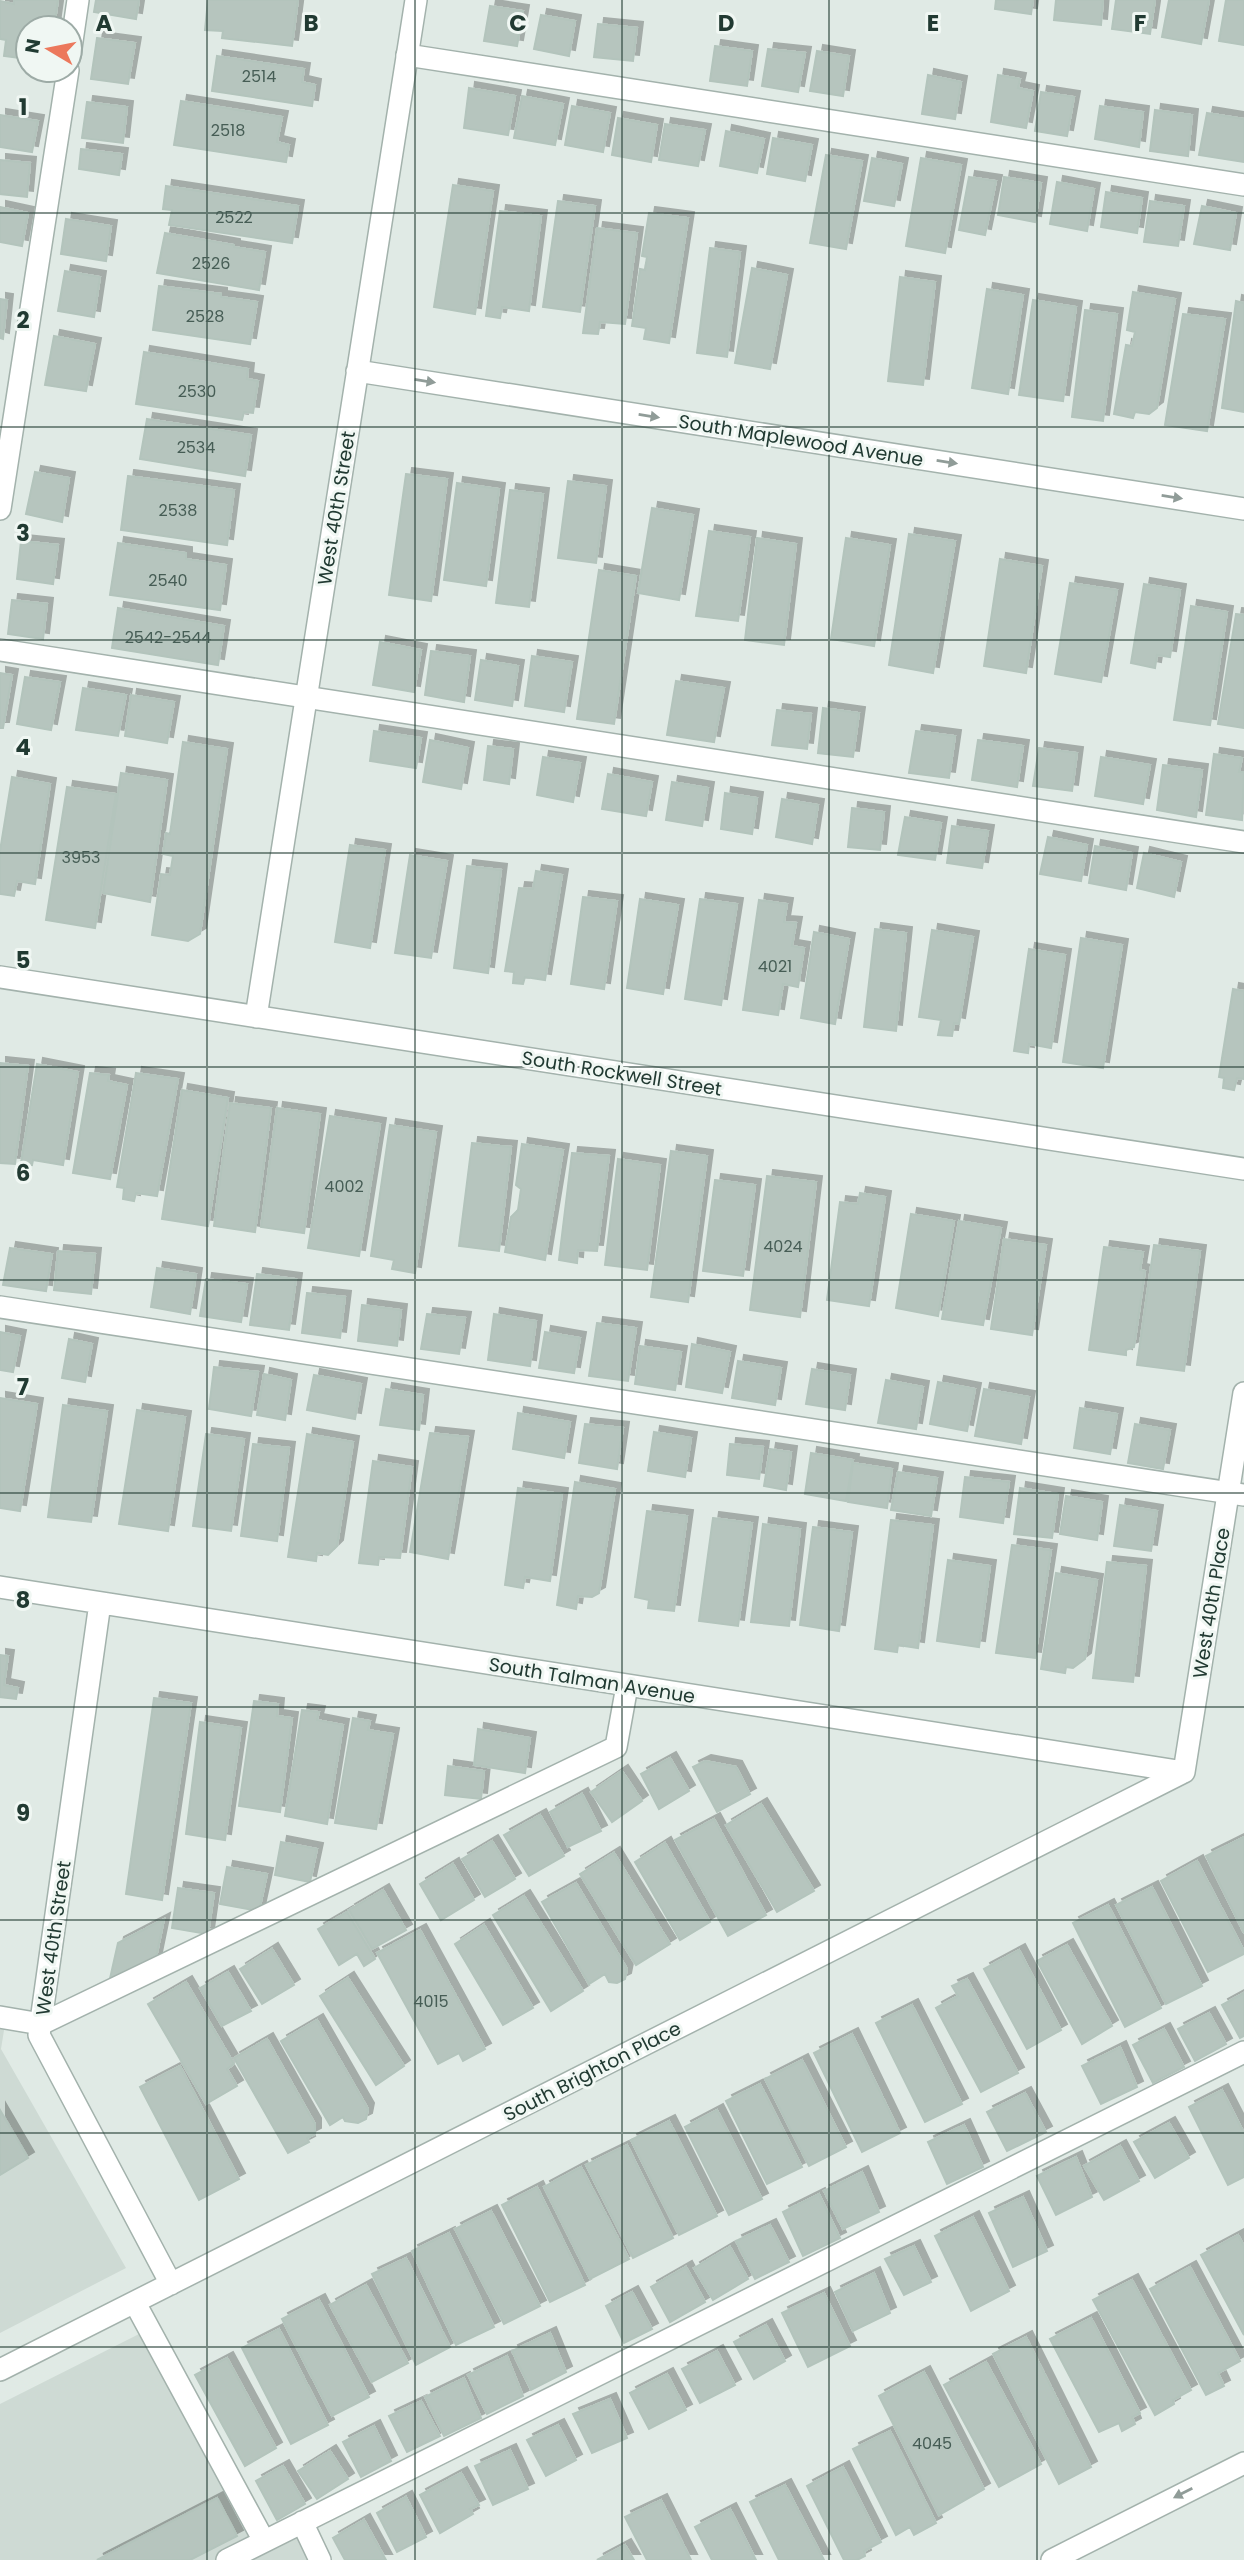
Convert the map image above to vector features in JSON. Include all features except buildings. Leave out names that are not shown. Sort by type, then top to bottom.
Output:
[{"type":"street","name":"West 40th Street","points":[[256,1017],[416,0]]},
{"type":"street","points":[[407,55],[1244,185]]},
{"type":"street","points":[[0,509],[66,84]]},
{"type":"street","name":"South Maplewood Avenue","points":[[357,371],[1244,509]]},
{"type":"street","points":[[0,650],[1244,842]]},
{"type":"street","name":"South Rockwell Street","points":[[0,977],[1244,1169]]},
{"type":"street","points":[[0,1307],[1236,1494]]},
{"type":"street","name":"West 40th Place","points":[[1184,1772],[1236,1494],[1244,1393]]},
{"type":"street","name":"South Talman Avenue","points":[[0,1587],[1184,1772]]},
{"type":"street","name":"West 40th Street","points":[[100,1603],[39,2035],[171,2284]]},
{"type":"street","points":[[0,2017],[41,2024],[616,1747],[627,1686]]},
{"type":"street","name":"South Brighton Place","points":[[0,2370],[1184,1772]]},
{"type":"street","points":[[228,2560],[1244,2052]]},
{"type":"street","points":[[135,2303],[264,2541]]},
{"type":"street","points":[[1052,2560],[1244,2463]]},
{"type":"street","points":[[302,2522],[320,2560]]},
{"type":"shaded area","points":[[0,2017],[6,2018],[1,2049],[126,2268],[0,2333]]},
{"type":"shaded area","points":[[149,2329],[264,2541],[302,2522],[320,2560],[0,2560],[0,2404]]}]
